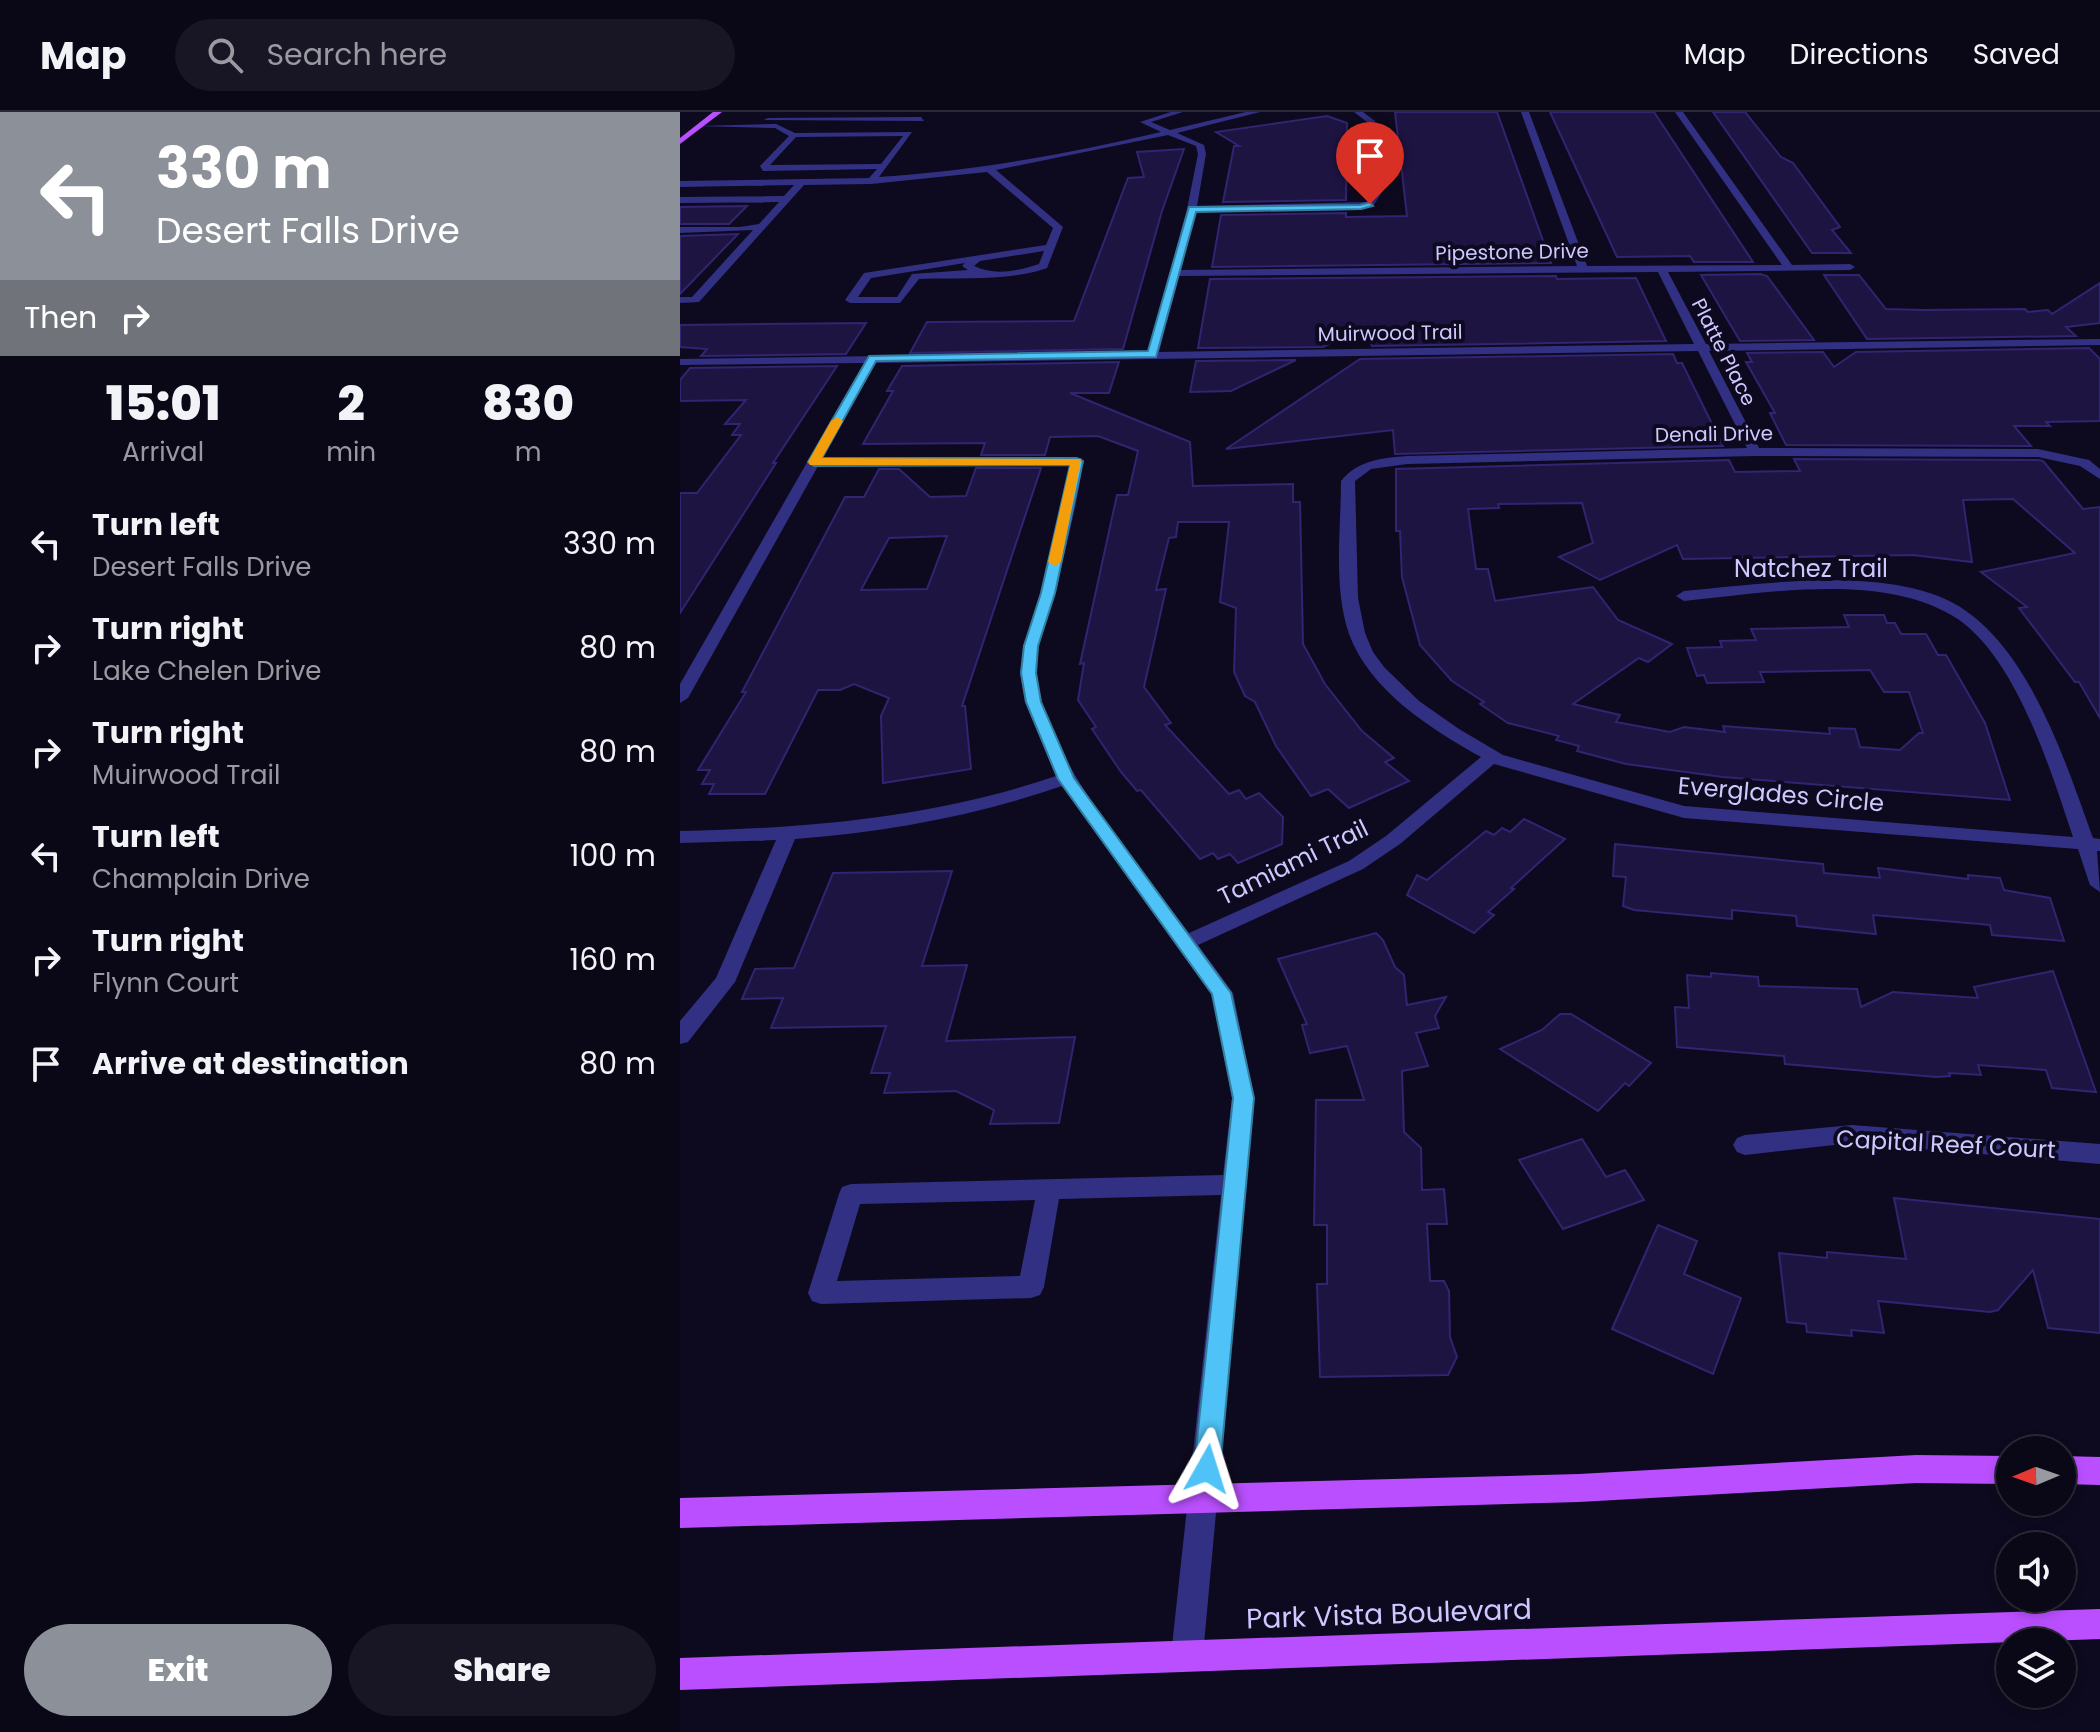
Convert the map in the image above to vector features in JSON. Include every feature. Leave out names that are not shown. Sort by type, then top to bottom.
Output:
[{"type":"main road","points":[[680,142],[718,112]]},
{"type":"main road","points":[[680,1513],[1579,1488],[1916,1469],[1996,1470]]},
{"type":"main road","points":[[2076,1470],[2100,1471]]},
{"type":"main road","name":"Park Vista Boulevard","points":[[680,1674],[2100,1624]]},
{"type":"street","points":[[765,123],[777,112]]},
{"type":"street","points":[[795,120],[803,112]]},
{"type":"street","points":[[1153,354],[1192,209],[1201,159],[1200,145],[1144,122],[1179,112]]},
{"type":"street","points":[[680,184],[871,181],[989,169],[1256,112]]},
{"type":"street","points":[[1192,209],[1361,207],[1370,204],[1377,194],[1371,121],[1358,112]]},
{"type":"street","points":[[1525,112],[1583,269]]},
{"type":"street","points":[[1679,112],[1789,267]]},
{"type":"street","points":[[700,126],[924,115]]},
{"type":"street","points":[[871,181],[924,115]]},
{"type":"street","points":[[765,123],[794,135],[909,134]]},
{"type":"street","points":[[794,135],[763,168],[883,166]]},
{"type":"street","points":[[865,145],[874,135]]},
{"type":"street","points":[[847,166],[856,156]]},
{"type":"street","points":[[989,169],[1058,227],[1043,266],[1029,271],[916,276],[900,300],[850,300],[868,275],[1050,247]]},
{"type":"street","points":[[680,300],[695,300],[801,183]]},
{"type":"street","points":[[680,200],[787,199]]},
{"type":"street","points":[[680,230],[740,230],[762,226]]},
{"type":"street","points":[[977,258],[967,266],[977,273]]},
{"type":"street","name":"Pipestone Drive","points":[[1175,273],[1850,267]]},
{"type":"street","name":"Platte Place","points":[[1661,268],[1755,452]]},
{"type":"street","name":"Muirwood Trail","points":[[680,362],[2100,342]]},
{"type":"street","points":[[680,698],[872,358]]},
{"type":"street","name":"Denali Drive","points":[[1367,467],[1407,460],[1755,452],[2015,452],[2063,457],[2084,463],[2100,475]]},
{"type":"street","points":[[814,462],[1077,461],[1048,593],[1031,646],[1028,673],[1033,702],[1066,779],[1222,993],[1243,1098],[1187,1655]]},
{"type":"street","name":"Everglades Circle","points":[[1367,467],[1353,473],[1348,481],[1351,607],[1356,633],[1367,658],[1389,683],[1424,712],[1492,757],[1634,801],[1684,812],[2092,844]]},
{"type":"street","name":"Natchez Trail","points":[[1684,596],[1776,588],[1881,588],[1929,598],[1961,614],[1987,638],[2024,691],[2092,844],[2100,885]]},
{"type":"street","name":"Tamiami Trail","points":[[1185,943],[1356,865],[1393,840],[1492,757]]},
{"type":"street","points":[[680,837],[787,836],[915,822],[1024,795],[1066,779]]},
{"type":"street","points":[[680,1036],[725,982],[787,836]]},
{"type":"street","name":"Capital Reef Court","points":[[1745,1145],[1852,1134],[2100,1154]]},
{"type":"street","points":[[1049,1189],[1031,1287],[821,1293],[851,1194],[1049,1189],[1235,1185]]},
{"type":"building","points":[[1395,112],[1497,112],[1551,263],[1212,267],[1221,215],[1346,213],[1346,217],[1407,216]]},
{"type":"building","points":[[1550,112],[1654,112],[1753,262],[1694,262],[1690,256],[1617,257]]},
{"type":"building","points":[[1713,112],[1745,112],[1781,157],[1793,163],[1840,227],[1832,230],[1851,253],[1812,253]]},
{"type":"building","points":[[1327,116],[1347,123],[1346,200],[1223,202],[1234,146],[1239,146],[1216,132]]},
{"type":"building","points":[[1184,149],[1162,211],[1123,349],[910,353],[927,322],[1074,321],[1128,178],[1144,177],[1137,152]]},
{"type":"building","points":[[747,206],[729,224],[680,224],[680,207]]},
{"type":"building","points":[[738,234],[680,294],[680,236]]},
{"type":"building","points":[[1701,275],[1767,276],[1814,340],[1740,341]]},
{"type":"building","points":[[1824,275],[1859,275],[1886,309],[2025,309],[2028,312],[2048,310],[2052,314],[2100,283],[2100,323],[2066,327],[2076,336],[1867,339]]},
{"type":"building","points":[[1556,276],[1557,279],[1636,278],[1666,341],[1372,346],[1362,328],[1323,347],[1198,348],[1210,279]]},
{"type":"building","points":[[866,323],[846,354],[701,356],[707,349],[680,347],[680,325]]},
{"type":"building","points":[[2089,348],[2100,359],[2100,421],[2014,426],[2031,446],[1786,445],[1770,413],[1775,413],[1746,362],[1752,362],[1747,353],[1823,352],[1834,367],[1856,352]]},
{"type":"building","points":[[1673,354],[1677,363],[1682,363],[1723,446],[1395,454],[1393,430],[1226,449],[1360,359]]},
{"type":"building","points":[[1296,360],[1231,391],[1190,392],[1196,361]]},
{"type":"building","points":[[1119,362],[1109,393],[1070,393],[1190,442],[1193,486],[1293,484],[1293,502],[1300,502],[1303,644],[1325,684],[1362,731],[1394,758],[1385,762],[1409,781],[1349,808],[1328,789],[1311,796],[1276,746],[1255,702],[1245,696],[1234,672],[1236,608],[1220,602],[1229,522],[1178,522],[1176,537],[1169,538],[1156,590],[1166,589],[1144,687],[1171,723],[1165,725],[1229,794],[1239,790],[1246,799],[1259,793],[1283,817],[1282,844],[1238,863],[1230,854],[1218,859],[1213,853],[1200,859],[1141,790],[1137,791],[1121,772],[1092,729],[1096,727],[1078,700],[1084,663],[1080,664],[1117,495],[1128,495],[1138,451],[1098,436],[1050,437],[1045,455],[981,455],[985,443],[863,444],[893,391],[887,391],[902,366]]},
{"type":"building","points":[[837,366],[680,613],[680,493],[697,493],[741,435],[732,435],[740,424],[725,424],[746,400],[680,401],[680,380],[690,368]]},
{"type":"building","points":[[1794,459],[2038,460],[2043,461],[2083,509],[2100,507],[2100,718],[2079,682],[2075,682],[2019,608],[2027,607],[1981,572],[2075,553],[2013,499],[1963,500],[1972,562],[1913,555],[1683,559],[1677,545],[1600,580],[1559,557],[1593,543],[1582,503],[1498,504],[1499,508],[1468,509],[1476,569],[1488,569],[1495,601],[1593,587],[1618,620],[1672,644],[1648,662],[1639,658],[1573,704],[1620,715],[1616,722],[1670,732],[1684,727],[1725,732],[1723,726],[1830,734],[1829,728],[1855,729],[1860,747],[1900,750],[1923,733],[1909,692],[1884,692],[1870,670],[1760,672],[1764,682],[1707,683],[1704,675],[1697,676],[1687,648],[1722,647],[1720,641],[1756,640],[1751,629],[1849,627],[1844,615],[1884,615],[1887,623],[1895,623],[1901,634],[1926,634],[1938,655],[1946,655],[1985,723],[2010,800],[1723,777],[1626,764],[1577,751],[1579,746],[1556,740],[1559,736],[1508,723],[1452,681],[1420,645],[1402,577],[1400,531],[1396,531],[1396,469],[1729,460],[1735,472],[1800,471]]},
{"type":"building","points":[[976,468],[1041,468],[962,706],[965,706],[971,769],[883,783],[881,716],[889,698],[854,684],[840,690],[818,690],[765,794],[709,794],[714,784],[702,784],[710,770],[698,770],[746,692],[742,692],[845,497],[864,497],[879,469],[899,469],[930,497],[966,496]],"holes":[[[947,536],[927,589],[861,590],[889,538]]]},
{"type":"building","points":[[1524,819],[1565,839],[1511,888],[1514,889],[1488,912],[1494,915],[1474,933],[1407,895],[1417,875],[1427,880],[1486,831],[1494,835],[1502,828],[1510,832]]},
{"type":"building","points":[[1615,844],[1823,864],[1824,873],[1880,878],[1878,868],[1968,879],[1968,875],[2000,878],[2004,890],[2050,898],[2064,941],[1992,935],[1990,925],[1873,915],[1876,934],[1797,926],[1796,916],[1732,910],[1732,919],[1634,910],[1623,906],[1626,877],[1613,876]]},
{"type":"building","points":[[952,871],[922,966],[967,965],[946,1041],[1075,1037],[1059,1123],[990,1124],[994,1110],[956,1091],[884,1093],[890,1073],[871,1073],[886,1026],[771,1028],[783,998],[742,999],[755,969],[794,968],[833,873]]},
{"type":"building","points":[[1376,933],[1383,940],[1395,967],[1404,975],[1407,1005],[1446,997],[1435,1016],[1439,1028],[1416,1033],[1428,1066],[1402,1071],[1404,1132],[1421,1148],[1422,1190],[1444,1189],[1447,1224],[1427,1224],[1430,1281],[1444,1281],[1449,1291],[1450,1337],[1457,1357],[1448,1375],[1320,1377],[1317,1284],[1327,1284],[1327,1225],[1314,1225],[1316,1100],[1364,1100],[1347,1046],[1310,1053],[1302,1025],[1307,1024],[1278,959]]},
{"type":"building","points":[[2053,971],[2096,1092],[2052,1088],[2046,1070],[1978,1065],[1981,1075],[1949,1073],[1950,1076],[1936,1077],[1785,1064],[1784,1056],[1677,1047],[1675,1007],[1689,1008],[1687,975],[1711,977],[1711,973],[1758,977],[1759,986],[1857,989],[1861,1007],[1893,992],[1978,998],[1974,987]]},
{"type":"building","points":[[1560,1014],[1571,1014],[1651,1063],[1629,1086],[1625,1083],[1598,1111],[1500,1049],[1542,1030]]},
{"type":"building","points":[[1582,1139],[1606,1177],[1625,1170],[1644,1200],[1563,1229],[1519,1160]]},
{"type":"building","points":[[1894,1198],[2100,1219],[2100,1333],[2048,1328],[2033,1270],[1998,1310],[1990,1312],[1878,1301],[1884,1333],[1851,1330],[1852,1336],[1807,1332],[1806,1324],[1787,1322],[1779,1253],[1827,1258],[1827,1252],[1906,1259]]},
{"type":"building","points":[[1658,1225],[1697,1241],[1684,1274],[1741,1298],[1713,1374],[1612,1329]]},
{"type":"slow traffic","points":[[837,421],[814,462],[1077,461],[1055,562]]},
{"type":"route","points":[[1207,1469],[1243,1098],[1222,993],[1066,779],[1033,702],[1028,673],[1031,646],[1048,593],[1077,461],[814,462],[872,358],[1153,354],[1192,209],[1361,207],[1370,204]]}]
